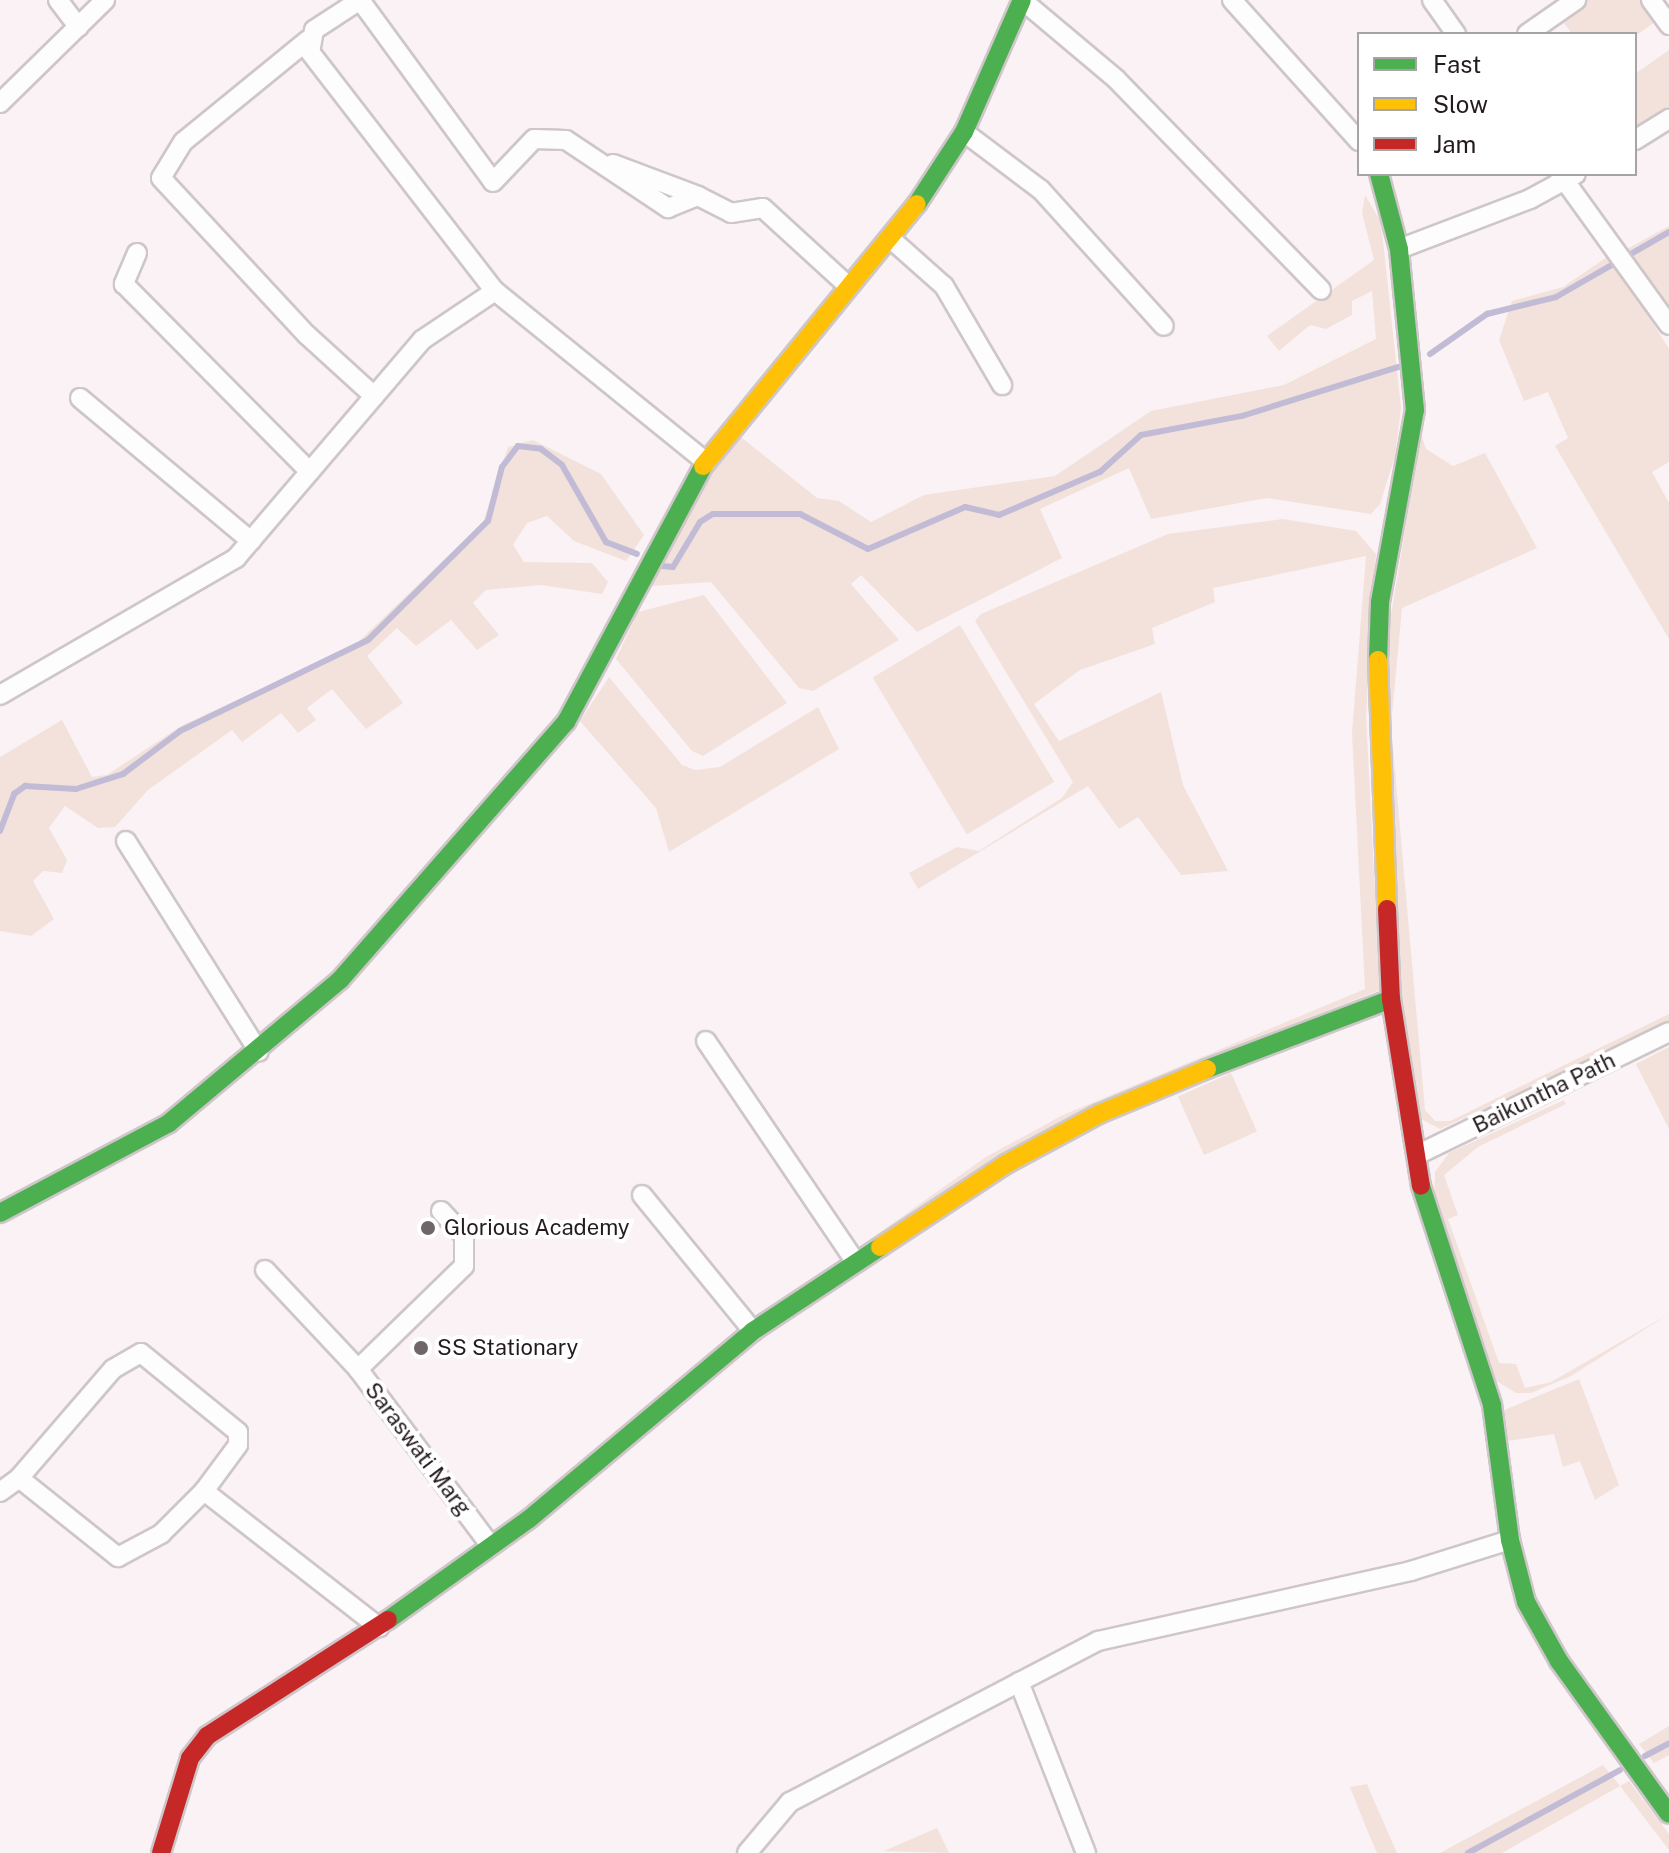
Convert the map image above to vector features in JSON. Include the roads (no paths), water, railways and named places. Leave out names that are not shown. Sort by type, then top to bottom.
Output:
[{"type":"street","points":[[58,0],[78,27]]},
{"type":"street","points":[[0,103],[105,0]]},
{"type":"street","points":[[0,1213],[169,1123],[259,1052],[340,980],[566,722],[657,543],[706,462],[848,286],[891,239],[964,132],[1022,0],[1116,79],[1321,290]]},
{"type":"street","points":[[1232,0],[1357,139]]},
{"type":"street","points":[[1432,0],[1455,32]]},
{"type":"street","points":[[1651,0],[1669,25]]},
{"type":"street","points":[[374,396],[307,335],[161,178],[183,142],[359,1],[493,182],[534,139],[566,140],[603,160],[651,202],[668,208],[698,196],[731,213],[763,208],[848,286]]},
{"type":"street","points":[[1530,32],[1574,1]]},
{"type":"street","points":[[308,40],[318,66],[495,291],[706,462]]},
{"type":"street","points":[[1637,139],[1669,119]]},
{"type":"street","points":[[964,132],[1041,190],[1164,326]]},
{"type":"street","points":[[1380,176],[1399,249],[1415,410],[1380,602],[1377,712],[1391,999],[1419,1154],[1425,1208],[1492,1405],[1510,1540],[1539,1631],[1669,1814]]},
{"type":"street","points":[[1399,249],[1567,176],[1669,325]]},
{"type":"street","points":[[891,239],[944,286],[1002,385]]},
{"type":"street","points":[[137,253],[124,284],[310,472]]},
{"type":"street","points":[[0,695],[236,558],[422,340],[495,291]]},
{"type":"street","points":[[80,398],[251,541]]},
{"type":"street","points":[[126,841],[259,1052]]},
{"type":"street","points":[[161,1853],[190,1758],[207,1736],[379,1627],[491,1546],[753,1331],[1006,1164],[1099,1114],[1298,1030],[1391,999]]},
{"type":"street","name":"Baikuntha Path","points":[[1419,1154],[1669,1032]]},
{"type":"street","points":[[706,1041],[855,1261]]},
{"type":"street","points":[[642,1195],[753,1331]]},
{"type":"street","name":"Saraswati Marg","points":[[441,1211],[464,1236],[464,1266],[358,1369],[491,1546]]},
{"type":"street","points":[[265,1270],[358,1369]]},
{"type":"street","points":[[0,1492],[19,1478],[113,1369],[141,1353],[238,1432],[238,1445],[204,1491],[161,1534],[118,1557],[19,1478]]},
{"type":"street","points":[[204,1491],[379,1627]]},
{"type":"street","points":[[747,1853],[790,1802],[1019,1682],[1118,1635],[1411,1571],[1510,1540]]},
{"type":"street","points":[[1019,1682],[1086,1853]]},
{"type":"waterway","points":[[1430,354],[1487,314],[1556,297],[1669,232]]},
{"type":"waterway","points":[[662,566],[673,567],[700,522],[713,514],[800,514],[868,549],[965,507],[999,515],[1100,472],[1141,435],[1242,416],[1398,367]]},
{"type":"waterway","points":[[0,831],[14,794],[25,786],[76,789],[123,774],[180,731],[368,640],[488,521],[502,467],[518,446],[541,449],[562,465],[606,542],[637,554]]},
{"type":"waterway","points":[[1645,1756],[1669,1743]]},
{"type":"waterway","points":[[1468,1853],[1620,1770]]},
{"type":"place","name":"Glorious Academy","points":[[428,1228]]},
{"type":"place","name":"SS Stationary","points":[[421,1348]]}]
